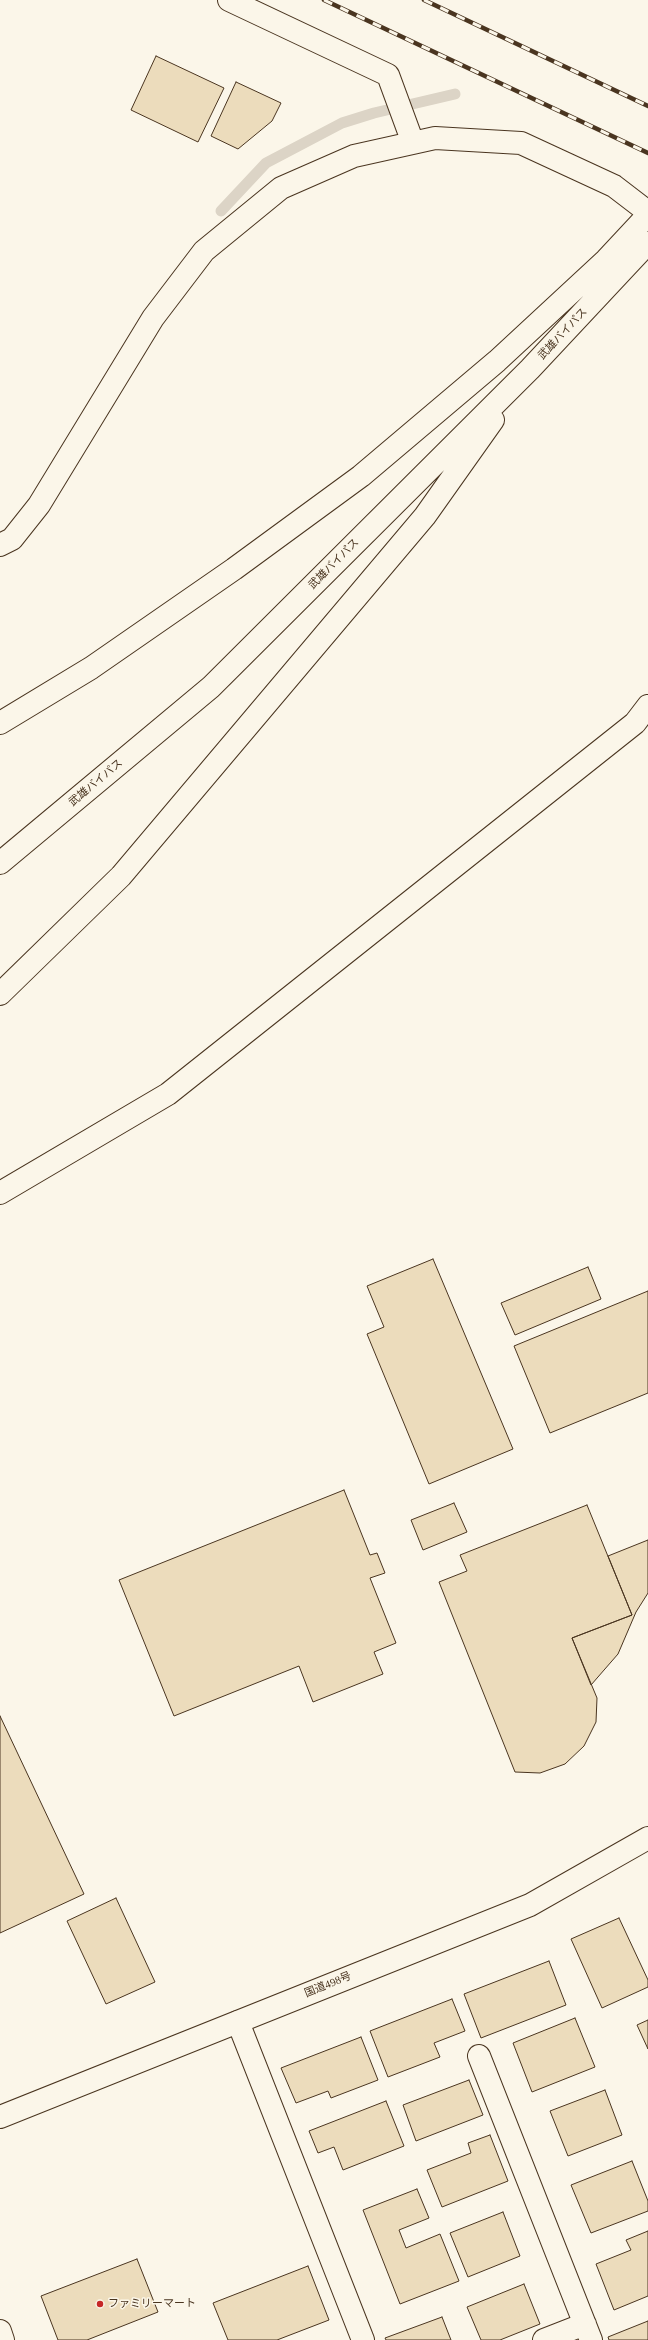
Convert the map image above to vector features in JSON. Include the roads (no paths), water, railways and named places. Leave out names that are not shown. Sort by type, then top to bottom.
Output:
[{"type":"main road","points":[[229,0],[388,75],[413,143]]},
{"type":"main road","points":[[0,545],[12,539],[39,504],[152,318],[204,250],[281,188],[354,156],[435,138],[521,143],[614,186],[648,214],[606,260],[497,361],[361,476],[234,570],[91,668],[0,723]]},
{"type":"main road","name":"武雄バイパス","points":[[0,863],[211,687],[530,369],[648,243]]},
{"type":"main road","points":[[0,994],[126,870],[425,516],[530,369]]},
{"type":"main road","points":[[0,1193],[168,1094],[635,723],[648,706]]},
{"type":"main road","name":"国道498号","points":[[0,2117],[530,1905],[648,1838]]},
{"type":"main road","points":[[238,2022],[363,2340]]},
{"type":"main road","points":[[479,2056],[588,2332],[544,2340]]},
{"type":"main road","points":[[0,2331],[3,2340]]},
{"type":"waterway","points":[[221,211],[266,163],[342,123],[374,113],[455,94]]},
{"type":"railway","points":[[324,0],[648,153]]},
{"type":"railway","points":[[424,0],[648,106]]},
{"type":"place","name":"ファミリーマート","points":[[100,2304]]}]
